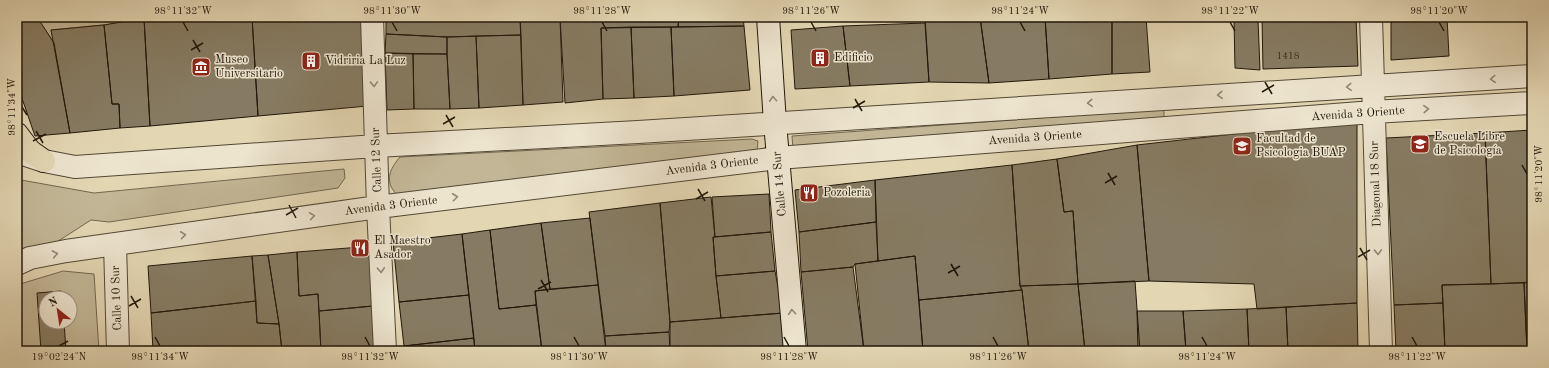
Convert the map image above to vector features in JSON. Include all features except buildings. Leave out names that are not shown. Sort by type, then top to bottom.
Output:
[{"type":"main road","points":[[17,134],[25,146],[44,161]]},
{"type":"street","name":"Calle 12 Sur","points":[[372,17],[378,206],[385,351]]},
{"type":"street","name":"Calle 14 Sur","points":[[768,17],[775,123],[795,351]]},
{"type":"street","name":"Diagonal 18 Sur","points":[[1371,17],[1381,351]]},
{"type":"street","points":[[17,152],[44,161],[75,166],[376,146],[638,132],[1532,76]]},
{"type":"street","name":"Avenida 3 Oriente","points":[[17,264],[30,258],[66,251],[378,206],[778,158],[1373,112],[1532,103]]},
{"type":"street","name":"Calle 10 Sur","points":[[115,244],[118,351]]},
{"type":"shaded area","points":[[37,17],[163,17],[51,30],[54,43]]},
{"type":"shaded area","points":[[1162,109],[1164,112],[1164,117],[793,149],[792,136]]},
{"type":"shaded area","points":[[752,139],[758,141],[757,151],[402,199],[396,194],[390,184],[389,179],[392,168],[400,157]]},
{"type":"shaded area","points":[[344,169],[345,178],[338,188],[109,222],[91,220],[49,247],[17,258],[17,178],[94,193]]},
{"type":"shaded area","points":[[63,271],[94,274],[99,351],[17,351],[17,285]]},
{"type":"place","name":"Edificio","points":[[820,58]]},
{"type":"place","name":"Vidriria La Luz","points":[[311,61]]},
{"type":"place","name":"Museo Universitario","points":[[201,67]]},
{"type":"place","name":"Escuela Libre de Psicología","points":[[1420,144]]},
{"type":"place","name":"Facultad de Psicologia BUAP","points":[[1242,146]]},
{"type":"place","name":"Pozoleria","points":[[809,193]]},
{"type":"place","name":"El Maestro Asador","points":[[360,248]]}]
